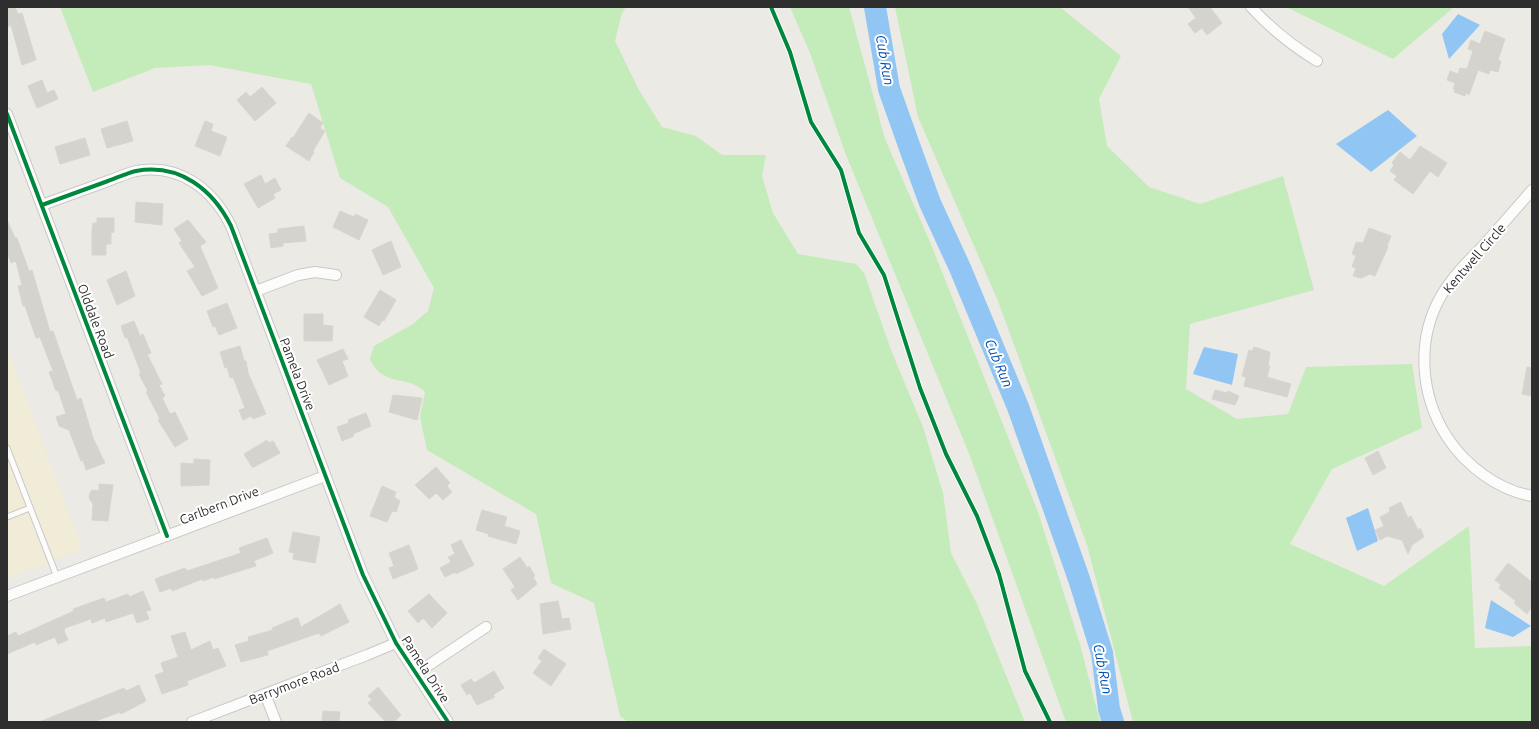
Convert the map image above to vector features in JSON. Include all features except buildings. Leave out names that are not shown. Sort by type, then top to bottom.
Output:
[{"type":"street","points":[[1251,7],[1266,24],[1285,41],[1317,61]]},
{"type":"street","name":"Olddale Road","points":[[7,114],[167,536]]},
{"type":"street","name":"Pamela Drive","points":[[42,205],[136,171],[155,170],[180,175],[193,181],[209,193],[223,210],[231,226],[256,291],[363,575],[396,643],[448,722]]},
{"type":"street","name":"Kentwell Circle","points":[[1532,190],[1456,275],[1441,296],[1432,317],[1426,337],[1424,369],[1429,397],[1434,413],[1442,429],[1460,455],[1488,478],[1510,489],[1532,496]]},
{"type":"street","points":[[256,291],[298,275],[315,272],[336,275]]},
{"type":"street","name":"Carlbern Drive","points":[[7,596],[325,476]]},
{"type":"street","points":[[417,673],[486,628]]},
{"type":"street","name":"Barrymore Road","points":[[192,722],[367,656],[396,643]]},
{"type":"street","points":[[265,694],[276,722]]},
{"type":"lane","points":[[7,448],[56,577]]},
{"type":"lane","points":[[7,517],[30,508]]},
{"type":"shaded area","points":[[7,348],[82,549],[7,579]]},
{"type":"green space","points":[[60,7],[626,7],[622,13],[615,41],[639,90],[662,127],[696,136],[722,155],[766,155],[762,176],[773,213],[798,254],[856,264],[864,273],[891,350],[923,427],[943,493],[951,553],[977,604],[1025,722],[628,722],[620,716],[594,603],[551,583],[536,514],[427,450],[420,417],[425,392],[411,383],[382,374],[375,368],[370,359],[374,346],[413,324],[428,311],[434,288],[388,207],[340,178],[311,84],[209,65],[155,68],[93,92]]},
{"type":"green space","points":[[790,7],[849,7],[885,139],[930,242],[1038,512],[1080,644],[1100,722],[1066,722],[970,456],[846,155],[810,53]]},
{"type":"green space","points":[[895,7],[1060,7],[1121,56],[1099,99],[1107,146],[1149,187],[1200,204],[1283,176],[1314,290],[1190,324],[1186,389],[1237,419],[1288,414],[1306,367],[1412,364],[1422,428],[1332,469],[1290,544],[1384,586],[1469,526],[1475,648],[1532,646],[1532,722],[1133,722],[1087,545],[998,301],[918,117]]},
{"type":"green space","points":[[1286,7],[1454,7],[1393,59]]},
{"type":"water","points":[[1458,14],[1480,25],[1449,59],[1442,34]]},
{"type":"water","points":[[1388,110],[1417,136],[1371,172],[1336,144]]},
{"type":"water","points":[[1204,347],[1238,354],[1232,385],[1193,374]]},
{"type":"water","points":[[1368,508],[1378,541],[1357,551],[1346,518]]},
{"type":"water","points":[[1491,600],[1531,626],[1513,637],[1485,628]]},
{"type":"waterway","name":"Cub Run","points":[[875,7],[889,89],[910,148],[930,203],[960,268],[1018,407],[1079,579],[1102,653],[1109,709],[1113,722]]},
{"type":"cycle path","points":[[771,7],[790,52],[811,122],[841,170],[859,233],[884,275],[920,388],[946,454],[977,516],[999,574],[1025,671],[1050,722]]},
{"type":"cycle path","points":[[7,114],[167,536]]},
{"type":"cycle path","points":[[42,205],[129,173],[152,170],[167,171],[181,175],[205,191],[215,201],[231,226],[363,575],[396,643],[448,722]]}]
